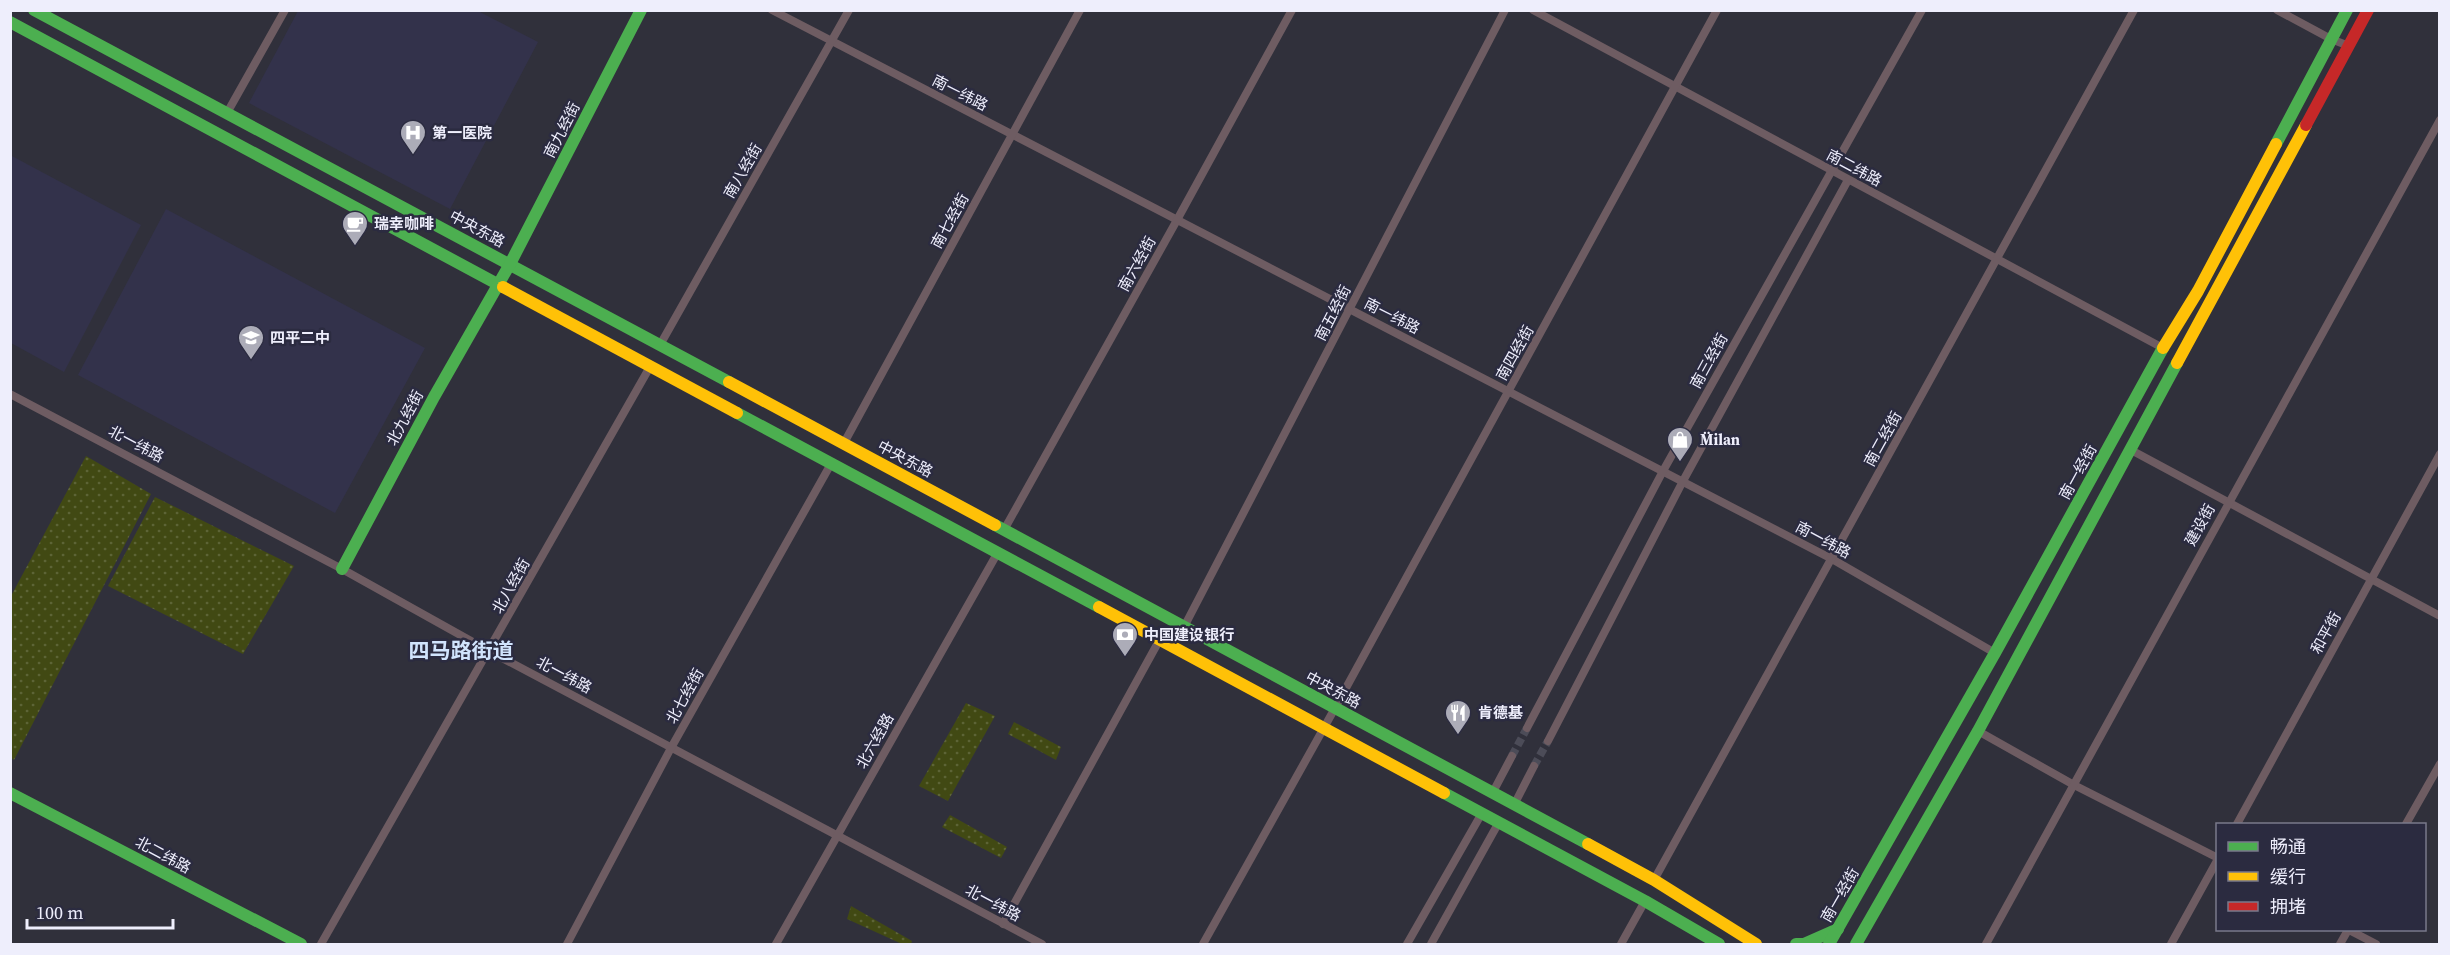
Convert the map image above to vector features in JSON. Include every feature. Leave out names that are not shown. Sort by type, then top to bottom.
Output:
[{"type":"main road","name":"中央东路","points":[[34,10],[1493,792],[1654,880],[1756,945]]},
{"type":"main road","name":"南九经街","points":[[498,283],[510,264],[641,10]]},
{"type":"main road","name":"南一经街","points":[[1829,945],[1995,653],[2163,348],[2198,291],[2347,10]]},
{"type":"main road","points":[[1856,945],[1978,731],[2368,10]]},
{"type":"main road","points":[[10,22],[1160,639],[1645,901],[1719,945]]},
{"type":"main road","name":"北九经街","points":[[342,568],[498,283]]},
{"type":"main road","name":"北二纬路","points":[[10,793],[301,945]]},
{"type":"main road","points":[[1796,945],[1804,944],[1838,928]]},
{"type":"main road","points":[[1862,945],[1864,930]]},
{"type":"street","points":[[227,113],[285,10]]},
{"type":"street","name":"南一纬路","points":[[772,10],[1832,559],[1995,653]]},
{"type":"street","name":"南八经街","points":[[660,345],[849,10]]},
{"type":"street","name":"南七经街","points":[[844,443],[1080,10]]},
{"type":"street","name":"南六经街","points":[[1004,530],[1292,10]]},
{"type":"street","name":"南五经街","points":[[1184,627],[1505,10]]},
{"type":"street","name":"南二纬路","points":[[1533,10],[2163,348]]},
{"type":"street","name":"南四经街","points":[[1203,945],[1718,10]]},
{"type":"street","name":"南三经街","points":[[1527,728],[1663,471],[1922,10]]},
{"type":"street","name":"南二经街","points":[[1654,880],[2134,10]]},
{"type":"street","points":[[2277,10],[2349,46]]},
{"type":"street","name":"建设街","points":[[1986,945],[2439,120]]},
{"type":"street","points":[[1548,741],[1683,481],[1848,180]]},
{"type":"street","name":"北八经街","points":[[321,945],[651,365]]},
{"type":"street","name":"北一纬路","points":[[10,394],[342,568],[489,651],[1042,945]]},
{"type":"street","points":[[2131,450],[2439,616]]},
{"type":"street","name":"和平街","points":[[2238,823],[2439,454]]},
{"type":"street","name":"北七经街","points":[[567,945],[671,748],[832,462]]},
{"type":"street","name":"北六经路","points":[[776,945],[998,552]]},
{"type":"street","points":[[1003,924],[1160,639]]},
{"type":"street","points":[[1978,731],[2074,785],[2216,858]]},
{"type":"street","points":[[1493,792],[1512,756]]},
{"type":"street","points":[[2407,823],[2439,764]]},
{"type":"street","points":[[1514,805],[1534,766]]},
{"type":"street","points":[[1407,945],[1482,813]]},
{"type":"street","points":[[1431,945],[1498,822]]},
{"type":"street","points":[[2171,945],[2216,861]]},
{"type":"street","points":[[1621,945],[1645,901]]},
{"type":"street","points":[[2340,945],[2347,931]]},
{"type":"street","points":[[2350,931],[2376,945]]},
{"type":"shaded area","name":"第一医院","points":[[298,11],[478,11],[538,42],[450,209],[249,103]]},
{"type":"shaded area","points":[[10,155],[141,225],[64,372],[11,343]]},
{"type":"shaded area","name":"四平二中","points":[[166,209],[425,348],[335,513],[78,375]]},
{"type":"green space","points":[[86,456],[151,494],[14,760],[10,757],[11,596]]},
{"type":"green space","points":[[155,497],[294,566],[243,654],[108,586]]},
{"type":"green space","points":[[966,703],[995,716],[948,801],[919,786]]},
{"type":"green space","points":[[1014,722],[1061,747],[1056,760],[1008,734]]},
{"type":"green space","points":[[950,815],[1007,847],[1001,858],[942,827]]},
{"type":"green space","points":[[851,906],[912,941],[911,944],[902,944],[847,919]]},
{"type":"tunnel","points":[[1512,756],[1527,728]]},
{"type":"tunnel","points":[[1534,766],[1548,741]]},
{"type":"traffic: fast","points":[[34,10],[729,382]]},
{"type":"traffic: fast","points":[[342,569],[434,397],[510,264],[641,10]]},
{"type":"traffic: fast","points":[[2276,144],[2347,10]]},
{"type":"traffic: fast","points":[[10,22],[503,287]]},
{"type":"traffic: fast","points":[[1829,944],[1995,653],[2163,348]]},
{"type":"traffic: fast","points":[[1856,944],[1978,731],[2177,363]]},
{"type":"traffic: fast","points":[[737,413],[1099,607]]},
{"type":"traffic: fast","points":[[995,525],[1588,844]]},
{"type":"traffic: fast","points":[[10,793],[301,944]]},
{"type":"traffic: fast","points":[[1444,793],[1645,901],[1719,944]]},
{"type":"traffic: fast","points":[[1796,944],[1804,944],[1838,929]]},
{"type":"traffic: slow","points":[[2177,363],[2306,125]]},
{"type":"traffic: slow","points":[[2163,348],[2198,291],[2276,144]]},
{"type":"traffic: slow","points":[[503,287],[737,413]]},
{"type":"traffic: slow","points":[[729,382],[995,525]]},
{"type":"traffic: slow","points":[[1099,607],[1444,793]]},
{"type":"traffic: slow","points":[[1588,844],[1654,880],[1756,944]]},
{"type":"traffic: jam","points":[[2306,125],[2368,10]]},
{"type":"place","name":"第一医院","points":[[413,156]]},
{"type":"place","name":"瑞幸咖啡","points":[[355,247]]},
{"type":"place","name":"四平二中","points":[[251,361]]},
{"type":"place","name":"M̈ilan","points":[[1680,463]]},
{"type":"place","name":"中国建设银行","points":[[1125,658]]},
{"type":"place","name":"肯德基","points":[[1458,736]]},
{"type":"district","name":"四马路街道","points":[[461,651]]}]
